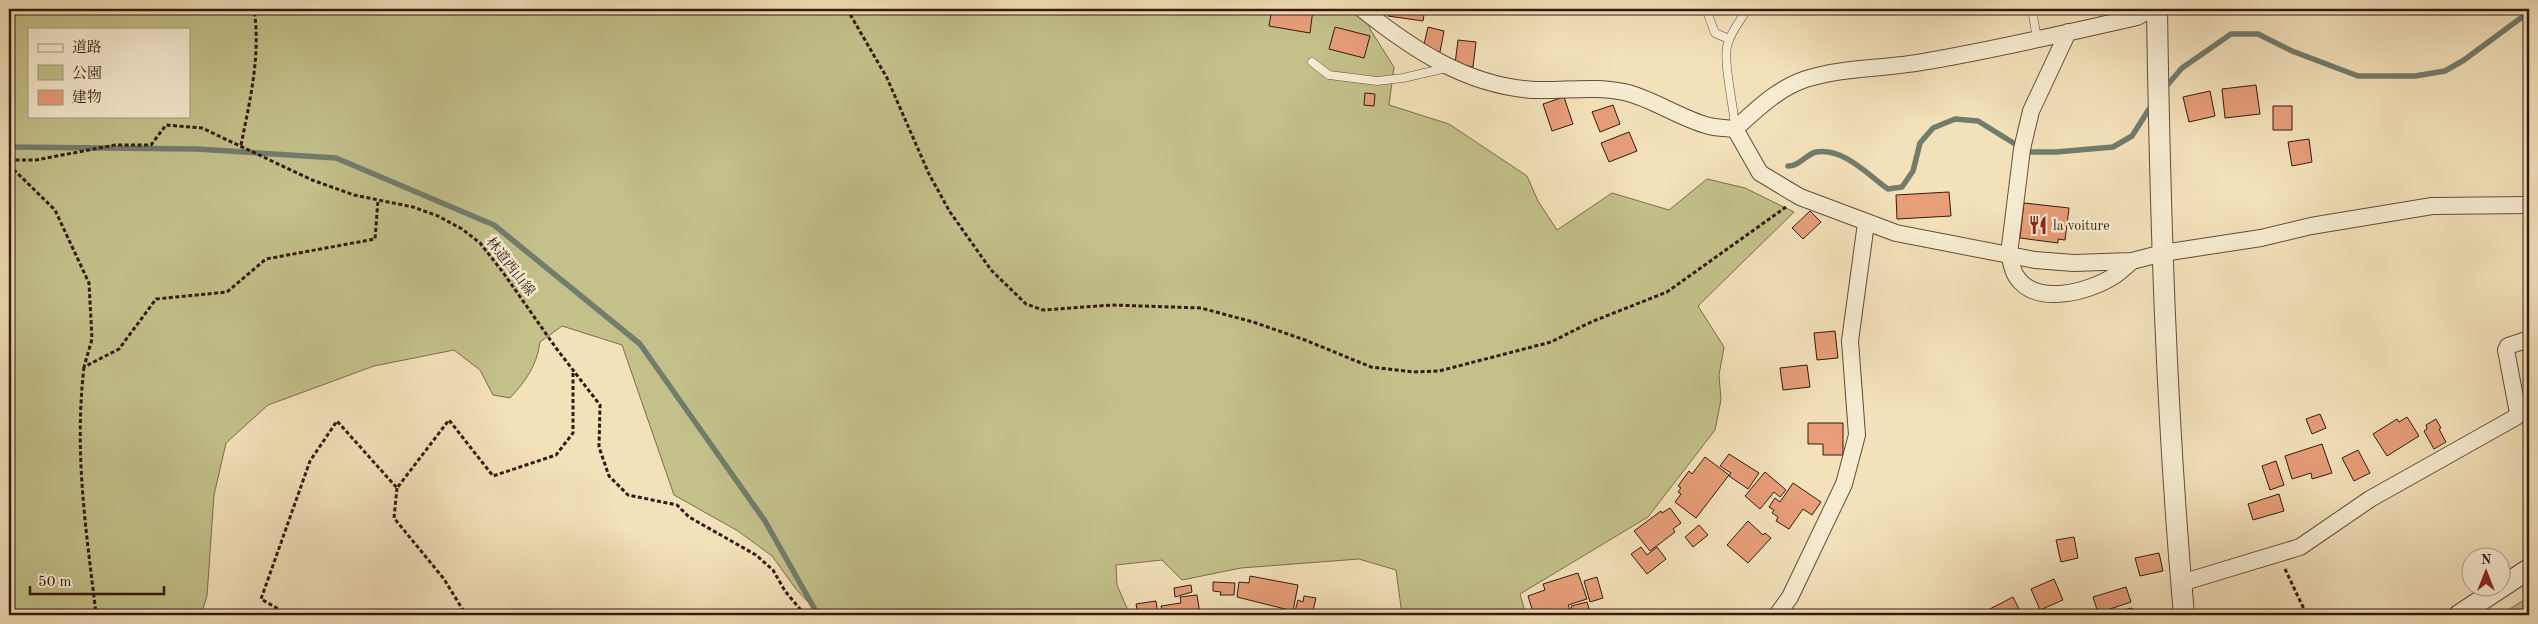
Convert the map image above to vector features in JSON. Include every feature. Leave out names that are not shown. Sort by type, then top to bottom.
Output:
[{"type":"street","points":[[1362,9],[1398,37],[1431,59],[1507,87],[1533,90],[1592,88],[1624,92],[1658,103],[1708,126],[1735,129],[1766,101],[1804,79],[1838,72],[1899,66],[1946,58],[2137,17],[2151,9]]},
{"type":"street","points":[[2157,9],[2163,253],[2184,615]]},
{"type":"street","points":[[2068,32],[2031,111],[2022,150],[2009,254],[2016,277],[2028,289],[2044,294],[2082,291],[2115,276],[2132,261]]},
{"type":"street","points":[[1735,129],[1760,173],[1800,196],[1896,233],[2035,260],[2074,262],[2132,261],[2163,253],[2261,238],[2312,226],[2432,206],[2529,205]]},
{"type":"street","points":[[1777,615],[1790,597],[1844,484],[1856,435],[1850,341],[1866,223]]},
{"type":"street","points":[[2181,583],[2300,547],[2370,499],[2516,417],[2518,413],[2506,350],[2508,346],[2529,339]]},
{"type":"street","points":[[2459,615],[2529,569]]},
{"type":"lane","points":[[1706,9],[1715,33],[1729,39]]},
{"type":"lane","points":[[1735,129],[1733,102],[1726,61],[1729,39],[1747,9]]},
{"type":"lane","points":[[2032,9],[2037,39]]},
{"type":"lane","points":[[1312,62],[1329,76],[1377,81],[1403,78],[1450,67]]},
{"type":"path","points":[[241,145],[252,89],[256,53],[254,9]]},
{"type":"path","points":[[847,9],[887,78],[929,174],[954,219],[991,270],[1015,296],[1033,308],[1043,310],[1112,304],[1201,308],[1253,322],[1305,340],[1370,367],[1413,372],[1439,371],[1551,342],[1591,322],[1667,292],[1800,196]]},
{"type":"path","points":[[1150,9],[1152,12],[1168,9]]},
{"type":"path","name":"林道西山線","points":[[9,160],[36,160],[115,145],[151,145],[166,125],[202,128],[312,180],[354,195],[413,207],[438,216],[480,243],[600,404],[599,447],[608,476],[628,495],[677,506],[689,517],[756,556],[773,570],[785,591],[805,615]]},
{"type":"path","points":[[9,165],[55,210],[89,283],[92,339],[84,367],[79,408],[79,468],[95,615]]},
{"type":"path","points":[[84,367],[119,349],[156,299],[228,292],[266,259],[375,239],[378,200]]},
{"type":"path","points":[[466,615],[444,580],[394,518],[397,488],[449,420],[493,476],[556,455],[573,433],[573,370]]},
{"type":"path","points":[[289,615],[261,599],[310,461],[337,421],[397,488]]},
{"type":"path","points":[[2278,555],[2303,607],[2304,615]]},
{"type":"green space","points":[[9,9],[1365,9],[1370,29],[1394,67],[1389,105],[1449,124],[1527,176],[1538,201],[1557,230],[1612,193],[1669,210],[1707,179],[1745,188],[1794,212],[1698,306],[1724,347],[1719,375],[1721,400],[1715,430],[1648,517],[1520,594],[1526,615],[1402,615],[1396,570],[1359,559],[1241,568],[1182,580],[1162,560],[1116,565],[1117,585],[1130,615],[820,615],[796,589],[772,556],[738,531],[674,495],[622,345],[562,326],[540,342],[539,350],[530,372],[510,398],[493,395],[480,370],[454,350],[374,366],[268,405],[226,443],[214,495],[207,596],[201,615],[9,615]]},
{"type":"green space","points":[[2529,597],[2529,615],[2500,615]]},
{"type":"building","points":[[1272,9],[1313,9],[1310,33],[1269,26]]},
{"type":"building","points":[[1389,9],[1425,9],[1423,21],[1388,16]]},
{"type":"building","points":[[1335,27],[1370,36],[1364,58],[1329,49]]},
{"type":"building","points":[[1428,27],[1444,31],[1440,52],[1423,49]]},
{"type":"building","points":[[1458,40],[1476,42],[1473,67],[1455,64]]},
{"type":"building","points":[[2256,85],[2260,114],[2225,118],[2222,89]]},
{"type":"building","points":[[2210,91],[2215,116],[2189,122],[2183,97]]},
{"type":"building","points":[[1365,93],[1375,94],[1374,106],[1364,105]]},
{"type":"building","points":[[1564,97],[1573,124],[1552,131],[1543,104]]},
{"type":"building","points":[[1613,105],[1620,124],[1600,132],[1592,112]]},
{"type":"building","points":[[2273,106],[2292,106],[2292,130],[2273,130]]},
{"type":"building","points":[[1629,132],[1637,151],[1609,162],[1601,143]]},
{"type":"building","points":[[2309,139],[2312,162],[2292,166],[2288,142]]},
{"type":"building","points":[[1949,192],[1951,216],[1897,219],[1896,195]]},
{"type":"building","points":[[2024,203],[2069,208],[2065,240],[2058,239],[2058,243],[2020,238]]},
{"type":"building","points":[[1810,211],[1821,222],[1803,239],[1792,228]]},
{"type":"building","points":[[1835,331],[1838,358],[1817,360],[1814,333]]},
{"type":"building","points":[[1807,365],[1810,387],[1783,390],[1780,368]]},
{"type":"building","points":[[2320,414],[2326,428],[2312,434],[2306,419]]},
{"type":"building","points":[[2407,417],[2419,436],[2387,456],[2373,434],[2397,419],[2399,422]]},
{"type":"building","points":[[2436,419],[2446,442],[2434,449],[2424,431],[2427,429],[2426,425]]},
{"type":"building","points":[[1808,423],[1843,423],[1843,455],[1823,455],[1823,444],[1808,444]]},
{"type":"building","points":[[2322,444],[2332,473],[2312,479],[2311,473],[2292,479],[2285,456]]},
{"type":"building","points":[[2358,450],[2370,473],[2354,481],[2342,458]]},
{"type":"building","points":[[1729,454],[1759,473],[1748,489],[1729,476],[1731,473],[1720,466]]},
{"type":"building","points":[[1705,457],[1729,475],[1696,518],[1675,502],[1681,494],[1678,492],[1681,488],[1678,486],[1689,471],[1692,474]]},
{"type":"building","points":[[2276,461],[2284,485],[2270,490],[2262,466]]},
{"type":"building","points":[[1765,472],[1786,490],[1780,497],[1774,492],[1760,509],[1745,496]]},
{"type":"building","points":[[1793,483],[1821,502],[1812,515],[1803,509],[1789,529],[1776,521],[1778,517],[1772,513],[1774,510],[1769,507],[1775,498],[1780,502]]},
{"type":"building","points":[[2279,494],[2284,511],[2253,520],[2248,504]]},
{"type":"building","points":[[1670,508],[1681,523],[1673,529],[1675,532],[1650,551],[1634,531],[1661,511],[1662,513]]},
{"type":"building","points":[[1748,521],[1763,535],[1765,533],[1771,538],[1748,563],[1727,545]]},
{"type":"building","points":[[1699,525],[1708,535],[1693,547],[1685,537]]},
{"type":"building","points":[[2074,537],[2078,558],[2061,562],[2056,540]]},
{"type":"building","points":[[1641,547],[1647,555],[1657,547],[1666,559],[1647,574],[1631,554]]},
{"type":"building","points":[[2159,553],[2163,571],[2140,576],[2135,558]]},
{"type":"building","points":[[1578,573],[1587,599],[1568,605],[1570,609],[1554,615],[1553,610],[1534,615],[1528,596],[1545,590],[1543,584]]},
{"type":"building","points":[[1250,576],[1298,585],[1293,611],[1237,597],[1239,582],[1249,583]]},
{"type":"building","points":[[1597,577],[1603,598],[1590,602],[1584,581]]},
{"type":"building","points":[[2054,579],[2063,600],[2040,610],[2031,589]]},
{"type":"building","points":[[1213,582],[1235,583],[1234,595],[1220,595],[1221,592],[1213,591]]},
{"type":"building","points":[[1191,585],[1192,592],[1175,597],[1174,588]]},
{"type":"building","points":[[2126,587],[2131,602],[2098,613],[2093,597]]},
{"type":"building","points":[[1197,595],[1200,614],[1163,615],[1161,606],[1181,603],[1180,597]]},
{"type":"building","points":[[1304,596],[1316,598],[1312,615],[1294,615],[1298,600],[1303,602]]},
{"type":"building","points":[[2013,597],[2022,615],[1986,615],[1984,612]]},
{"type":"building","points":[[1156,601],[1158,615],[1138,615],[1136,604]]},
{"type":"building","points":[[1587,602],[1591,615],[1574,615],[1571,606]]},
{"type":"building","points":[[2132,608],[2133,615],[2111,615],[2110,613]]},
{"type":"waterway","points":[[2163,90],[2182,68],[2231,34],[2258,34],[2292,51],[2358,76],[2415,76],[2445,71],[2464,60],[2529,12]]},
{"type":"waterway","points":[[1788,166],[1796,164],[1812,153],[1826,152],[1836,154],[1855,163],[1888,189],[1902,187],[1913,171],[1920,143],[1933,128],[1955,119],[1978,121],[2028,152],[2056,152],[2113,147],[2132,136],[2153,103]]},
{"type":"waterway","points":[[9,147],[197,149],[336,158],[494,225],[640,344],[765,521],[818,615]]},
{"type":"place","name":"la voiture","points":[[2038,225]]}]
